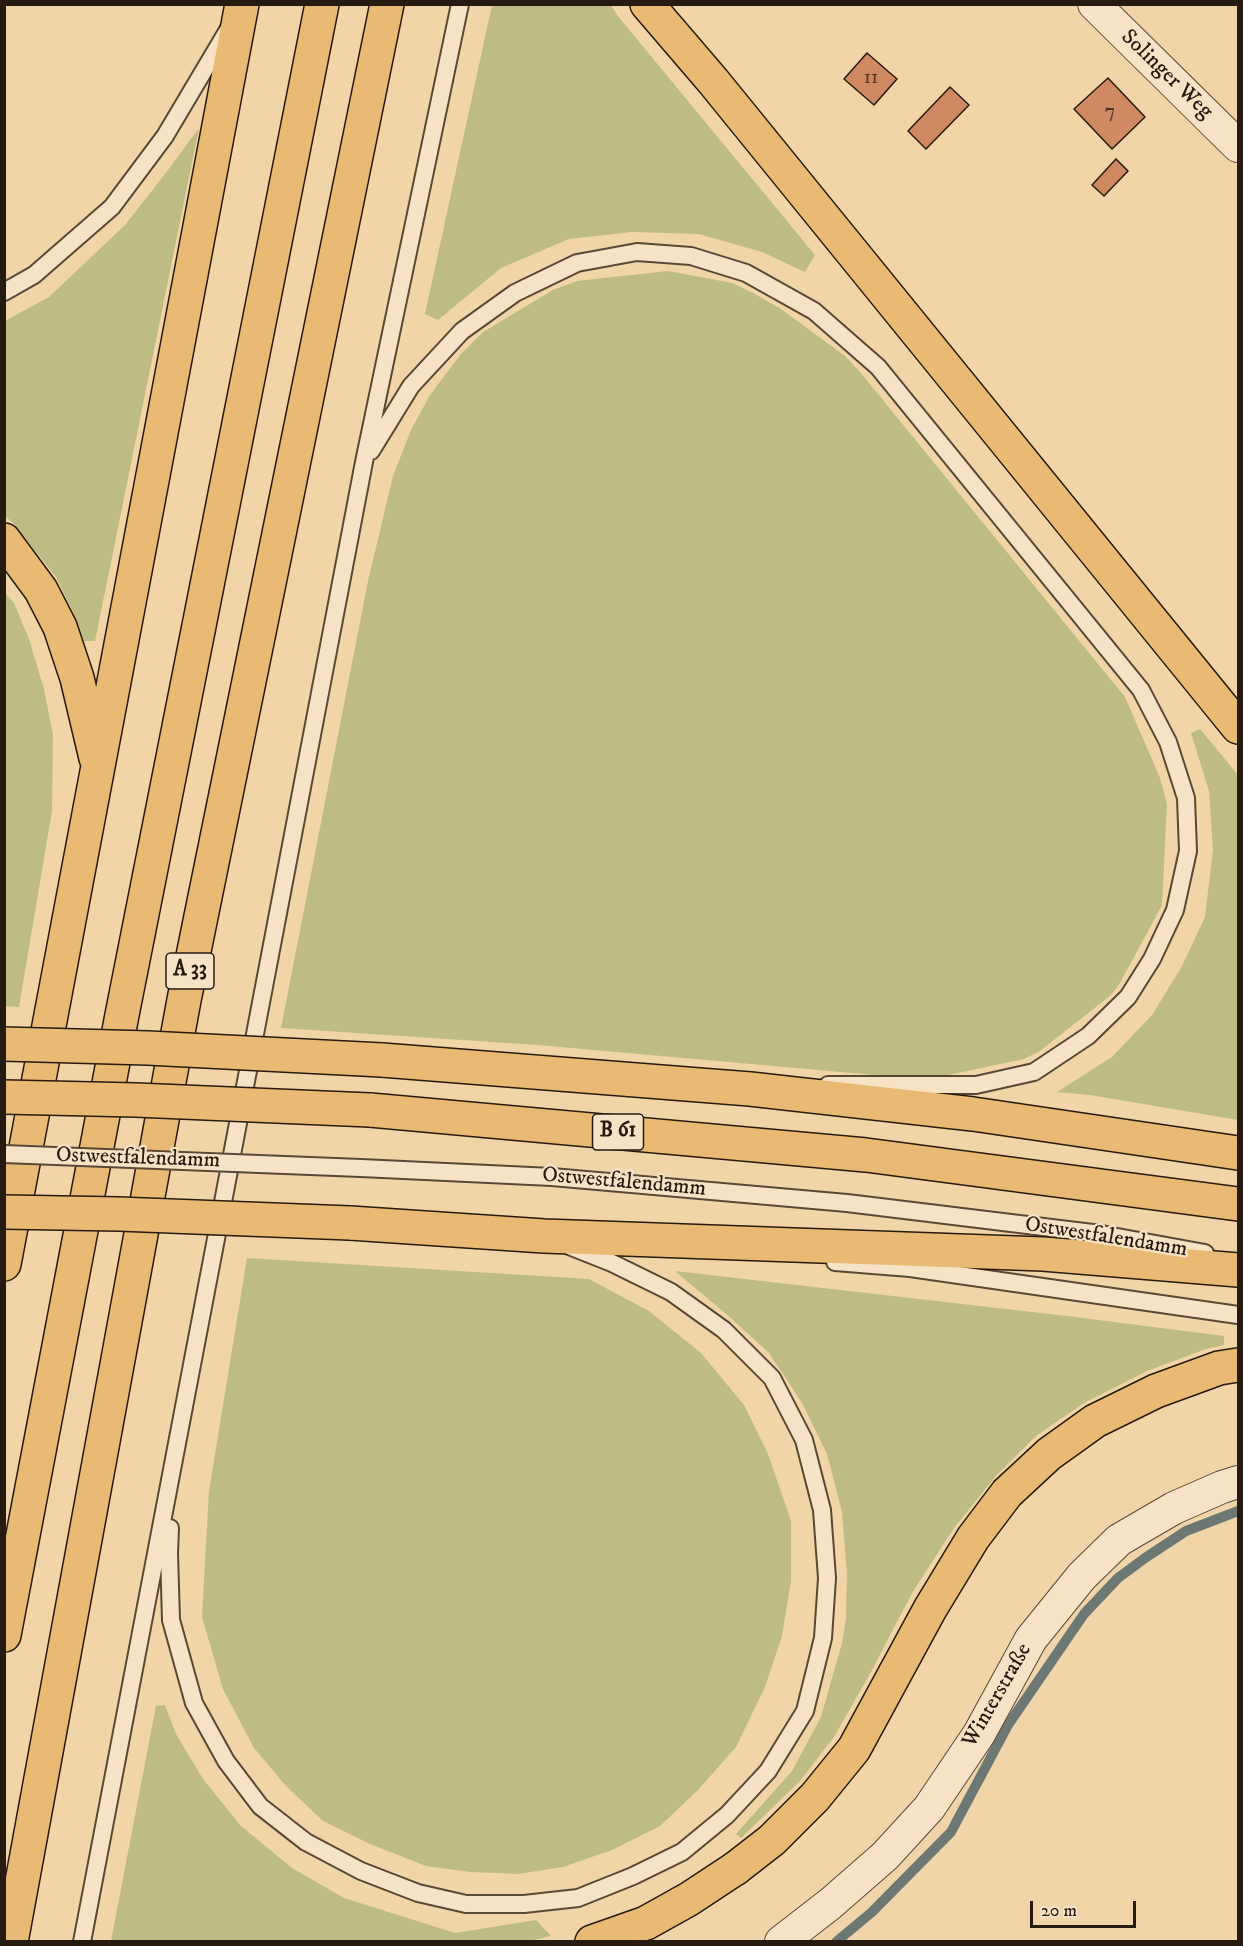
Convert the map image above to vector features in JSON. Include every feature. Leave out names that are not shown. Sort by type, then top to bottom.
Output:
[{"type":"highway","name":"A 33","points":[[4,1635],[124,1004],[322,4]]},
{"type":"highway","name":"A 33","points":[[11,1941],[184,1000],[387,4]]},
{"type":"highway","points":[[648,4],[1239,727]]},
{"type":"highway","points":[[4,1264],[242,5]]},
{"type":"highway","points":[[4,540],[40,590],[60,627],[77,678],[99,771]]},
{"type":"highway","points":[[4,1044],[148,1048],[382,1060],[750,1089],[973,1114],[1239,1153]]},
{"type":"highway","name":"B 61","points":[[4,1097],[370,1110],[866,1155],[1239,1204]]},
{"type":"highway","points":[[4,1212],[350,1223],[544,1236],[1043,1254],[1239,1270]]},
{"type":"highway","points":[[592,1941],[646,1923],[689,1899],[736,1868],[772,1840],[815,1797],[854,1749],[936,1599],[973,1538],[1007,1493],[1049,1454],[1095,1421],[1156,1391],[1219,1368],[1239,1365]]},
{"type":"street","name":"Solinger Weg","points":[[1094,4],[1239,146]]},
{"type":"street","name":"Winterstraße","points":[[781,1941],[830,1904],[885,1856],[929,1808],[979,1734],[1031,1639],[1082,1576],[1119,1540],[1174,1508],[1239,1482]]},
{"type":"lane","points":[[82,1941],[364,462],[460,4]]},
{"type":"lane","points":[[4,292],[34,275],[112,207],[165,136],[242,5]]},
{"type":"lane","points":[[364,462],[411,386],[462,331],[514,293],[577,263],[637,252],[691,256],[746,273],[814,311],[878,367],[1141,690],[1168,742],[1186,798],[1188,851],[1175,910],[1152,959],[1128,997],[1088,1036],[1034,1072],[976,1085],[911,1086],[851,1083],[750,1089]]},
{"type":"lane","name":"Ostwestfalendamm","points":[[4,1154],[552,1177],[847,1203],[1101,1234],[1239,1259]]},
{"type":"lane","points":[[175,1455],[169,1553],[171,1620],[194,1703],[226,1761],[260,1806],[306,1842],[370,1874],[418,1893],[466,1904],[524,1904],[578,1898],[633,1876],[682,1852],[727,1815],[768,1771],[805,1711],[823,1638],[827,1578],[822,1510],[804,1440],[772,1378],[724,1329],[671,1292],[612,1263],[544,1236]]},
{"type":"lane","points":[[544,1236],[910,1268],[1239,1315]]},
{"type":"shaded area","points":[[492,5],[611,5],[815,255],[805,272],[762,252],[699,234],[632,232],[569,239],[501,268],[438,320],[425,314]]},
{"type":"shaded area","points":[[199,128],[95,641],[82,641],[74,614],[56,577],[5,516],[5,321],[49,297],[125,225]]},
{"type":"shaded area","points":[[668,271],[732,283],[753,293],[781,309],[845,356],[1125,697],[1160,778],[1167,804],[1162,905],[1120,983],[1111,995],[1040,1051],[1024,1059],[919,1079],[538,1045],[281,1028],[368,581],[393,476],[411,430],[430,395],[461,354],[483,332],[553,290],[577,281]]},
{"type":"shaded area","points":[[4,592],[14,603],[29,639],[44,689],[53,735],[52,811],[19,1007],[4,1006]]},
{"type":"shaded area","points":[[1200,729],[1238,775],[1238,1120],[1090,1095],[1057,1092],[1112,1057],[1152,1015],[1181,968],[1205,917],[1213,850],[1209,791],[1191,733]]},
{"type":"shaded area","points":[[247,1258],[589,1279],[649,1311],[701,1353],[744,1405],[768,1454],[791,1521],[791,1581],[782,1636],[765,1687],[736,1747],[698,1790],[660,1826],[612,1850],[563,1867],[518,1874],[470,1872],[426,1866],[370,1844],[323,1821],[285,1785],[254,1748],[223,1689],[202,1617],[209,1491]]},
{"type":"shaded area","points":[[675,1271],[1224,1336],[1224,1345],[1206,1349],[1147,1371],[1084,1403],[1036,1436],[995,1477],[954,1528],[912,1593],[834,1737],[800,1781],[741,1838],[736,1834],[792,1771],[821,1717],[842,1643],[846,1619],[847,1574],[842,1512],[827,1454],[802,1403],[769,1353]]},
{"type":"shaded area","points":[[165,1705],[176,1734],[203,1779],[241,1826],[292,1868],[344,1898],[455,1933],[536,1920],[551,1936],[525,1942],[111,1941],[156,1706]]},
{"type":"building","points":[[867,53],[897,79],[874,105],[844,79]]},
{"type":"building","points":[[1108,78],[1145,117],[1112,149],[1074,109]]},
{"type":"building","points":[[950,87],[969,105],[926,149],[908,131]]},
{"type":"building","points":[[1116,159],[1128,171],[1104,196],[1092,185]]},
{"type":"waterway","points":[[836,1942],[872,1912],[951,1832],[1008,1725],[1084,1614],[1118,1578],[1145,1558],[1186,1531],[1238,1511]]}]
